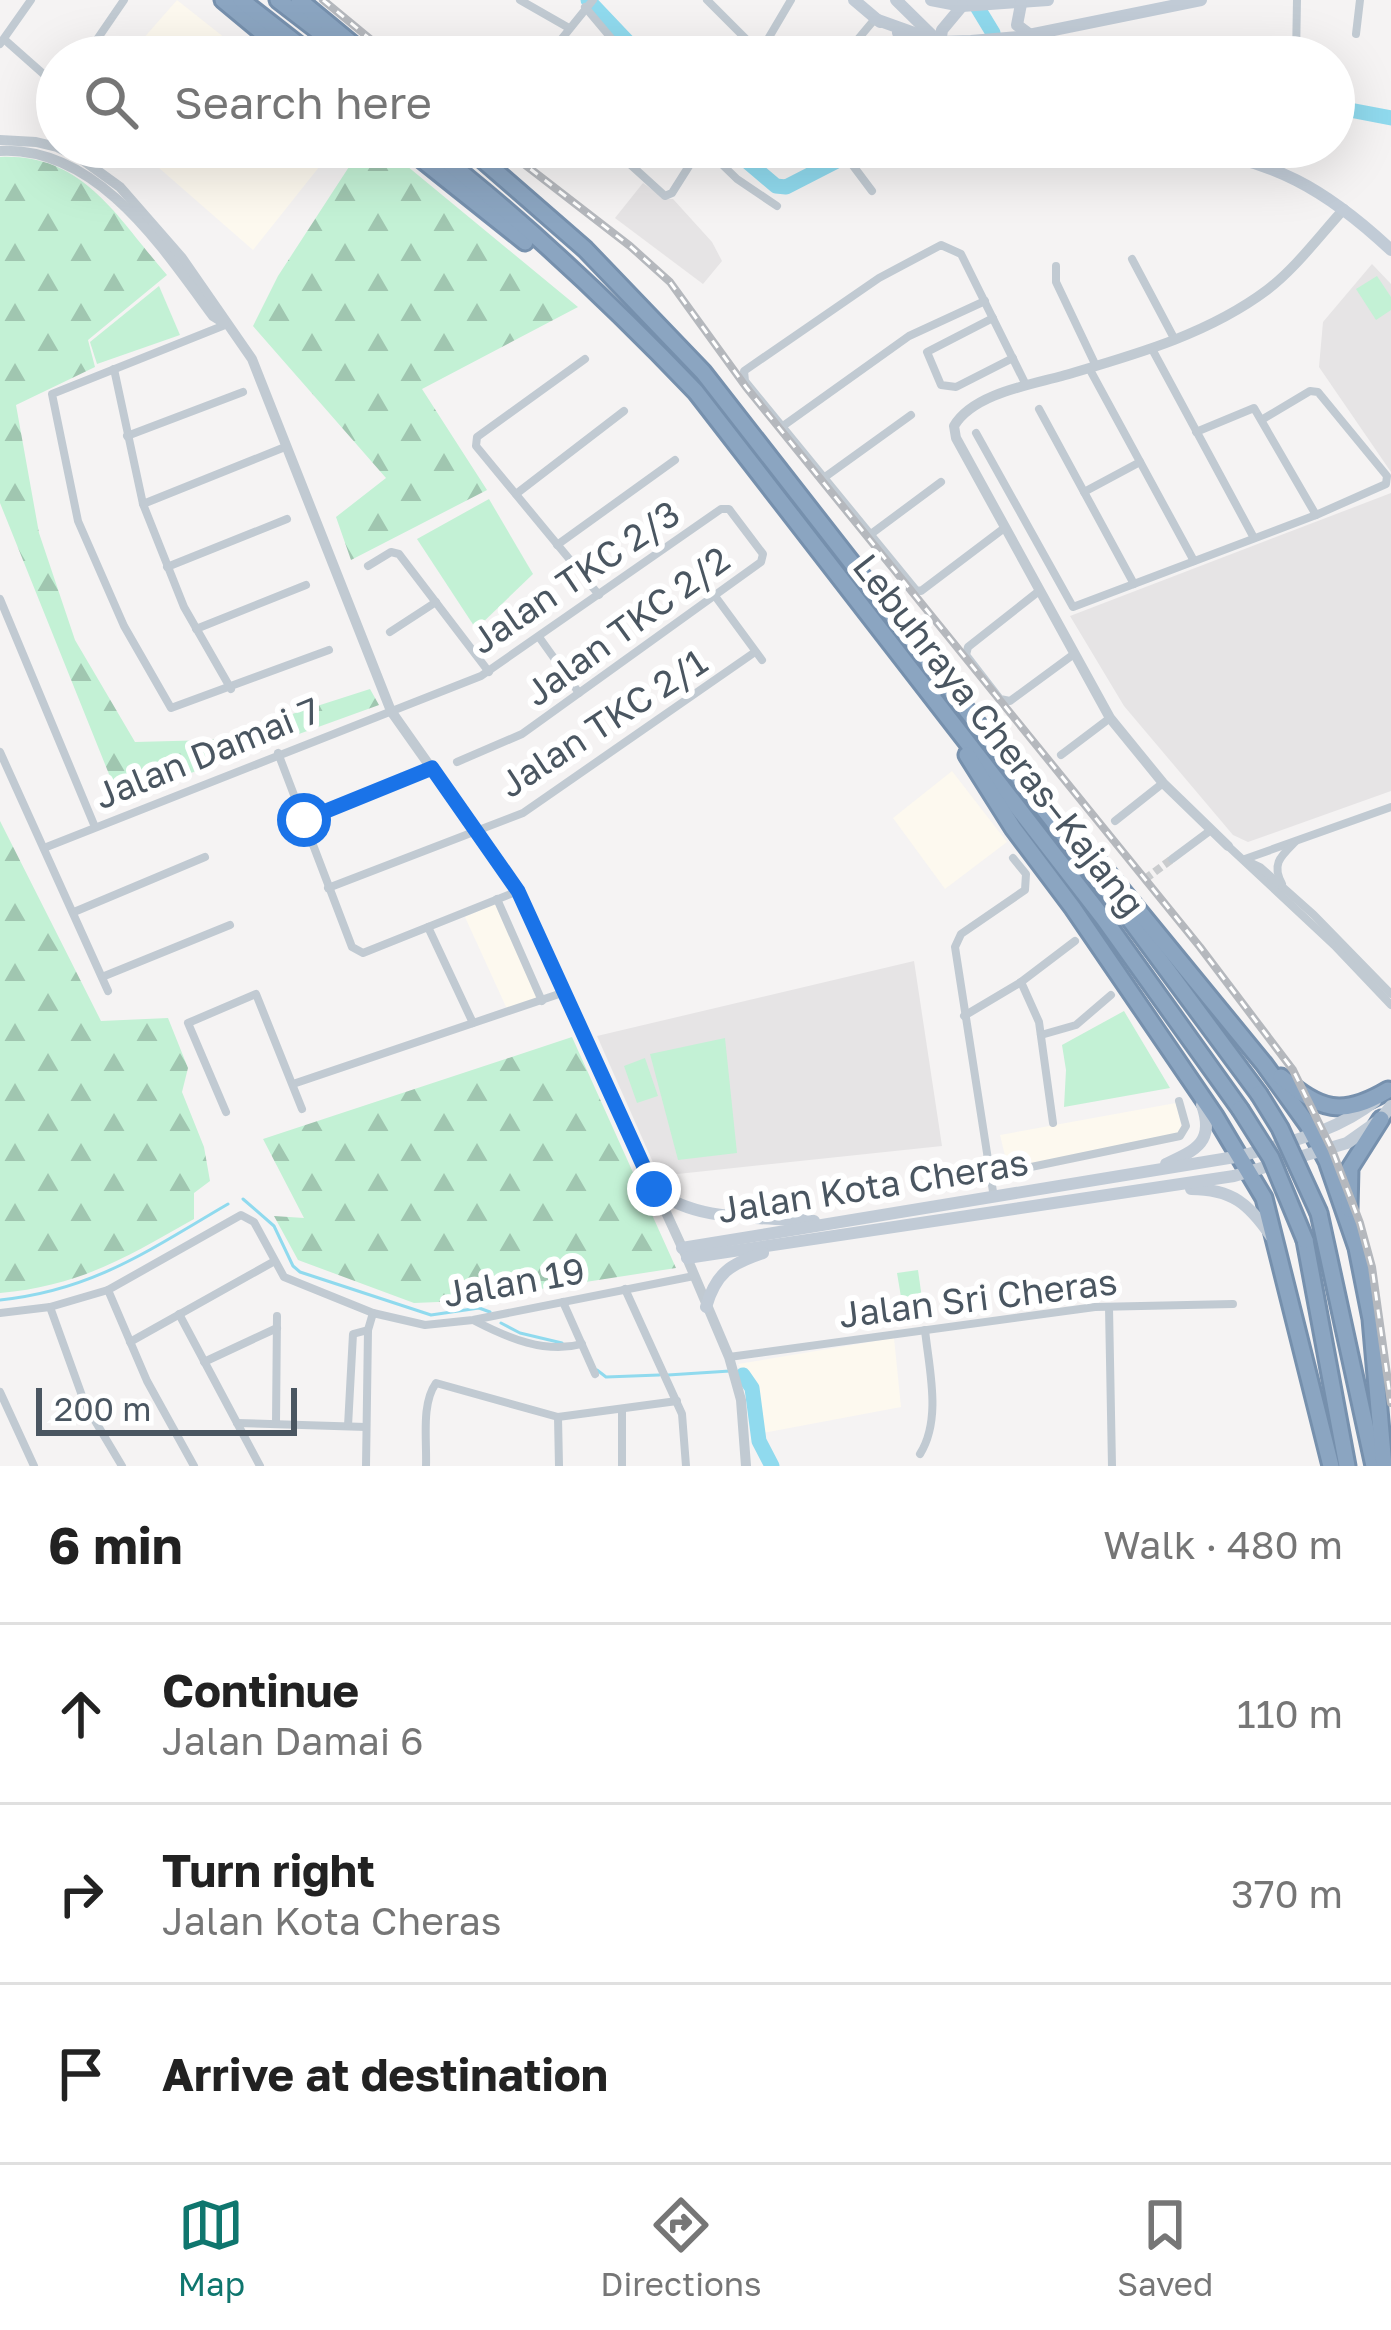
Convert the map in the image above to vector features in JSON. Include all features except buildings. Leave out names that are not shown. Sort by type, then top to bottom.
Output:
[{"type":"highway","points":[[223,0],[267,36]]},
{"type":"highway","points":[[241,0],[287,36]]},
{"type":"highway","points":[[278,0],[325,36]]},
{"type":"highway","points":[[299,0],[343,36]]},
{"type":"highway","points":[[432,168],[648,342]]},
{"type":"highway","name":"Lebuhraya Cheras–Kajang","points":[[456,168],[648,342],[696,392],[1104,919],[1240,1109],[1271,1158],[1305,1240],[1347,1466]]},
{"type":"highway","name":"Lebuhraya Cheras–Kajang","points":[[495,168],[585,249],[703,372],[1023,781],[1259,1094],[1319,1213],[1374,1466]]},
{"type":"highway","points":[[895,648],[1013,828],[1195,1088],[1264,1198],[1331,1466]]},
{"type":"highway","points":[[1023,781],[1086,846],[1264,1064],[1323,1152],[1356,1245]]},
{"type":"highway","points":[[1264,1064],[1313,1102],[1334,1108],[1388,1100]]},
{"type":"highway","points":[[1384,1466],[1371,1319],[1347,1196],[1350,1168],[1388,1100]]},
{"type":"main road","points":[[854,0],[875,19],[906,36]]},
{"type":"main road","points":[[896,0],[924,36]]},
{"type":"main road","points":[[931,0],[962,6],[1048,0]]},
{"type":"main road","points":[[1024,36],[1201,0]]},
{"type":"main road","points":[[1014,36],[1025,3]]},
{"type":"main road","points":[[940,36],[962,6]]},
{"type":"main road","points":[[1271,168],[1345,209],[1391,250]]},
{"type":"main road","points":[[1142,1173],[1189,1153],[1203,1140],[1208,1125],[1195,1088]]},
{"type":"main road","points":[[1242,1168],[1388,1100]]},
{"type":"main road","points":[[1242,1168],[1347,1143],[1388,1100]]},
{"type":"main road","name":"Jalan Kota Cheras","points":[[685,1253],[834,1222],[1142,1173],[1242,1168]]},
{"type":"main road","name":"Jalan Kota Cheras","points":[[685,1253],[997,1212],[1146,1189],[1242,1168]]},
{"type":"main road","points":[[654,1189],[669,1201],[696,1211],[834,1222]]},
{"type":"main road","points":[[1146,1189],[1230,1193],[1250,1208],[1279,1247]]},
{"type":"main road","points":[[706,1307],[712,1286],[726,1268],[798,1241]]},
{"type":"street","points":[[31,0],[2,42],[36,69]]},
{"type":"street","points":[[99,36],[124,0]]},
{"type":"street","points":[[520,0],[569,28]]},
{"type":"street","points":[[707,0],[741,36]]},
{"type":"street","points":[[1296,36],[1297,0]]},
{"type":"street","points":[[1355,34],[1360,0]]},
{"type":"street","points":[[769,36],[787,2]]},
{"type":"street","points":[[563,36],[589,4],[612,36]]},
{"type":"street","points":[[861,36],[875,19]]},
{"type":"street","name":"Jalan Kota Cheras","points":[[0,140],[36,142]]},
{"type":"street","name":"Jalan Kota Cheras","points":[[0,151],[36,152]]},
{"type":"street","name":"Jalan Kota Cheras","points":[[76,168],[144,230],[252,359],[391,711],[518,891],[685,1253]]},
{"type":"street","name":"Jalan Kota Cheras","points":[[94,168],[120,187],[182,258],[222,311],[226,325]]},
{"type":"street","points":[[633,168],[668,196],[688,168]]},
{"type":"street","points":[[725,168],[777,206]]},
{"type":"street","points":[[856,168],[872,190]]},
{"type":"street","points":[[1345,209],[1270,287],[1236,310],[1151,349],[995,397],[963,415],[955,426],[956,438],[1005,531],[1110,718],[1163,783],[1390,1000]]},
{"type":"street","points":[[1024,523],[918,591],[745,381],[744,371],[879,278],[941,245],[961,254],[1027,386]]},
{"type":"street","points":[[1132,259],[1175,340]]},
{"type":"street","points":[[1056,266],[1056,283],[1093,367],[1194,561]]},
{"type":"street","points":[[783,426],[909,336],[985,302]]},
{"type":"street","points":[[993,318],[927,352],[941,385],[956,387],[1013,358]]},
{"type":"street","points":[[226,325],[52,394],[78,520],[124,626],[172,708],[329,650]]},
{"type":"street","points":[[1151,349],[1254,538]]},
{"type":"street","points":[[585,359],[477,437],[476,446],[599,596]]},
{"type":"street","points":[[114,369],[143,504],[196,629],[231,689]]},
{"type":"street","points":[[976,433],[1073,607],[1386,484],[1387,476],[1318,392],[1310,391],[1263,419]]},
{"type":"street","points":[[128,436],[243,392]]},
{"type":"street","points":[[1196,431],[1248,407],[1263,419],[1316,515]]},
{"type":"street","points":[[1039,409],[1134,584]]},
{"type":"street","points":[[516,494],[624,411]]},
{"type":"street","points":[[825,477],[910,416]]},
{"type":"street","points":[[143,504],[285,447]]},
{"type":"street","points":[[557,545],[675,460]]},
{"type":"street","points":[[1084,492],[1140,462]]},
{"type":"street","points":[[872,534],[940,482]]},
{"type":"street","name":"Jalan TKC 2/3","points":[[391,711],[488,672],[721,509]]},
{"type":"street","name":"Jalan TKC 2/2","points":[[457,761],[522,734],[761,562],[764,554],[729,509],[721,509]]},
{"type":"street","points":[[167,567],[287,518]]},
{"type":"street","points":[[368,566],[395,552],[488,672]]},
{"type":"street","points":[[196,629],[306,585]]},
{"type":"street","points":[[1039,591],[968,647],[966,655],[1005,701],[1074,654]]},
{"type":"street","name":"Jalan TKC 2/1","points":[[328,888],[523,813],[759,656],[715,596]]},
{"type":"street","points":[[0,599],[95,827]]},
{"type":"street","points":[[390,632],[436,602]]},
{"type":"street","points":[[539,637],[579,693]]},
{"type":"street","name":"Jalan Damai 7","points":[[44,848],[391,711]]},
{"type":"street","points":[[1061,755],[1110,718]]},
{"type":"street","points":[[0,752],[108,992]]},
{"type":"street","points":[[278,753],[352,947],[363,953],[518,891]]},
{"type":"street","points":[[304,820],[432,768]]},
{"type":"street","points":[[1115,821],[1163,783]]},
{"type":"street","points":[[1244,860],[1391,807]]},
{"type":"street","points":[[1172,859],[1211,830]]},
{"type":"street","points":[[1287,893],[1276,868],[1296,841]]},
{"type":"street","points":[[74,913],[205,857]]},
{"type":"street","points":[[997,1212],[955,947],[961,934],[1025,890],[1026,874],[1013,858]]},
{"type":"street","points":[[1244,860],[1260,867],[1340,939],[1390,1000]]},
{"type":"street","points":[[497,899],[542,1001]]},
{"type":"street","points":[[102,977],[230,925]]},
{"type":"street","points":[[428,927],[472,1023]]},
{"type":"street","points":[[964,1016],[1021,982],[1076,940]]},
{"type":"street","points":[[1021,982],[1033,1001],[1041,1035],[1053,1123]]},
{"type":"street","points":[[293,1084],[562,993]]},
{"type":"street","points":[[226,1112],[188,1023],[256,994],[302,1109]]},
{"type":"street","points":[[1041,1035],[1076,1025],[1111,995]]},
{"type":"street","points":[[989,1165],[1004,1162],[1012,1171],[1180,1136],[1186,1126],[1179,1101]]},
{"type":"street","name":"Jalan 19","points":[[108,1290],[241,1215],[254,1222],[284,1277],[373,1313],[424,1325],[473,1320],[694,1276]]},
{"type":"street","points":[[685,1253],[729,1357],[741,1400],[746,1466]]},
{"type":"street","points":[[130,1342],[273,1262]]},
{"type":"street","points":[[625,1289],[677,1401],[686,1466]]},
{"type":"street","points":[[0,1313],[50,1307],[108,1290],[194,1466]]},
{"type":"street","points":[[563,1302],[595,1374]]},
{"type":"street","name":"Jalan Sri Cheras","points":[[729,1357],[1109,1307],[1234,1304]]},
{"type":"street","points":[[50,1307],[85,1404],[122,1466]]},
{"type":"street","points":[[1109,1307],[1112,1466]]},
{"type":"street","points":[[366,1466],[368,1330],[373,1313]]},
{"type":"street","points":[[179,1314],[260,1466]]},
{"type":"street","points":[[276,1423],[278,1316]]},
{"type":"street","points":[[473,1320],[507,1337],[560,1350],[582,1344]]},
{"type":"street","points":[[204,1362],[277,1328]]},
{"type":"street","points":[[348,1426],[353,1334],[368,1330]]},
{"type":"street","points":[[920,1454],[929,1439],[932,1408],[925,1330]]},
{"type":"street","points":[[427,1466],[427,1415],[430,1388],[436,1383],[558,1417],[677,1401]]},
{"type":"street","points":[[0,1392],[34,1466]]},
{"type":"street","points":[[622,1410],[622,1466]]},
{"type":"street","points":[[558,1417],[559,1466]]},
{"type":"street","points":[[237,1423],[366,1427]]},
{"type":"shaded area","points":[[177,0],[222,36],[145,36]]},
{"type":"shaded area","points":[[159,168],[318,168],[253,250]]},
{"type":"shaded area","points":[[643,183],[665,199],[673,199],[712,242],[722,261],[703,284],[615,218]]},
{"type":"shaded area","points":[[1372,264],[1391,284],[1391,472],[1319,367],[1323,322]]},
{"type":"shaded area","points":[[1391,493],[1391,791],[1248,842],[1233,835],[1124,706],[1070,616]]},
{"type":"shaded area","points":[[952,771],[1007,842],[945,889],[893,818]]},
{"type":"shaded area","points":[[495,904],[537,998],[507,1009],[465,917]]},
{"type":"shaded area","points":[[914,961],[942,1146],[659,1176],[597,1036]]},
{"type":"shaded area","points":[[1176,1103],[1179,1133],[1012,1168],[1007,1164],[1000,1135]]},
{"type":"shaded area","points":[[894,1338],[901,1407],[763,1433],[755,1389],[738,1364]]},
{"type":"green space","points":[[0,157],[29,159],[36,161],[36,168],[58,168],[77,178],[114,212],[167,275],[88,340],[95,367],[16,405],[39,533],[75,640],[135,742],[211,740],[370,689],[379,705],[119,799],[0,503]]},
{"type":"green space","points":[[348,168],[409,168],[578,307],[422,389],[487,490],[351,560],[336,517],[386,478],[253,326],[278,276]]},
{"type":"green space","points":[[1377,276],[1391,297],[1391,310],[1376,320],[1356,289]]},
{"type":"green space","points":[[159,286],[180,335],[97,364],[90,342]]},
{"type":"green space","points":[[489,499],[533,574],[476,629],[417,539]]},
{"type":"green space","points":[[0,821],[101,1021],[168,1018],[188,1068],[182,1092],[204,1147],[210,1181],[194,1193],[194,1219],[147,1246],[79,1277],[0,1293]]},
{"type":"green space","points":[[1124,1011],[1170,1088],[1064,1107],[1062,1045]]},
{"type":"green space","points":[[572,1037],[676,1268],[462,1301],[414,1303],[298,1260],[274,1216],[304,1218],[263,1139]]},
{"type":"green space","points":[[725,1038],[737,1153],[678,1160],[650,1054]]},
{"type":"green space","points":[[645,1058],[658,1096],[637,1103],[624,1066]]},
{"type":"green space","points":[[918,1270],[924,1313],[904,1315],[897,1273]]},
{"type":"waterway","points":[[588,0],[622,36]]},
{"type":"waterway","points":[[973,0],[994,36]]},
{"type":"waterway","points":[[1355,111],[1391,118]]},
{"type":"waterway","points":[[755,168],[776,186],[786,187],[823,168]]},
{"type":"waterway","points":[[243,1199],[274,1226],[300,1272],[431,1315],[479,1308],[490,1312]]},
{"type":"waterway","points":[[0,1300],[64,1287],[120,1266],[228,1204]]},
{"type":"waterway","points":[[501,1323],[562,1343]]},
{"type":"waterway","points":[[597,1370],[606,1377],[659,1375]]},
{"type":"waterway","points":[[668,1375],[730,1371]]},
{"type":"waterway","points":[[743,1375],[752,1388],[759,1441],[772,1466]]},
{"type":"tunnel","points":[[1145,879],[1172,859]]},
{"type":"railway","points":[[323,0],[367,36]]},
{"type":"railway","points":[[529,168],[670,282],[746,387],[1200,947],[1293,1070],[1332,1150],[1360,1223],[1372,1267],[1391,1403]]},
{"type":"route","points":[[304,820],[432,768],[518,891],[654,1189]]}]
